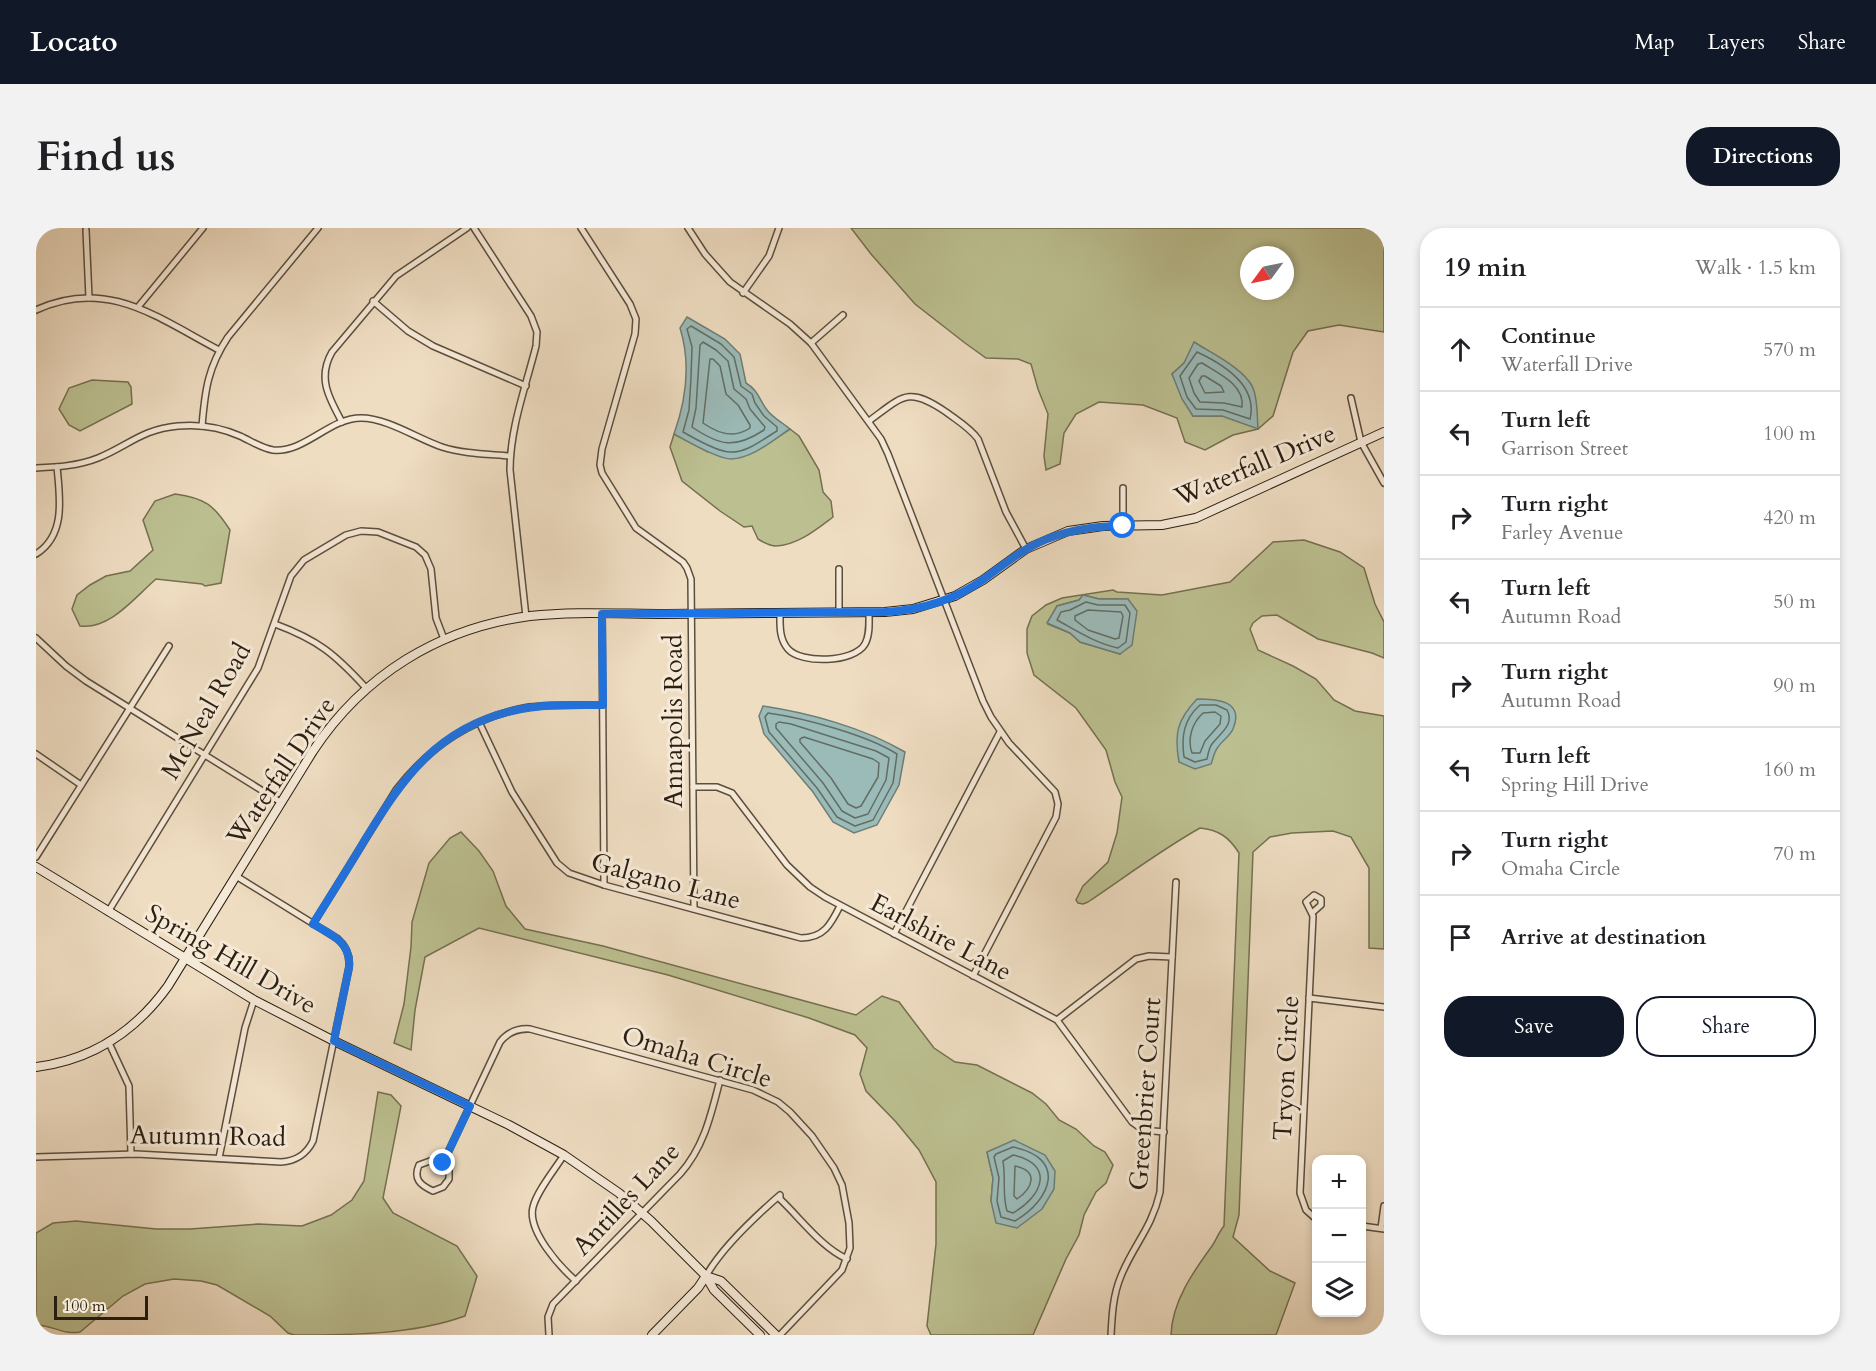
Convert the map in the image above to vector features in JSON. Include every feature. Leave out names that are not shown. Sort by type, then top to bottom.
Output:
[{"type":"street","points":[[138,307],[203,228]]},
{"type":"street","points":[[202,426],[208,377],[219,350],[318,228]]},
{"type":"street","points":[[342,422],[325,388],[325,366],[332,352],[373,301],[401,271],[467,228]]},
{"type":"street","points":[[474,228],[535,324],[536,346],[510,456],[526,617]]},
{"type":"street","name":"Annapolis Road","points":[[581,228],[630,304],[636,319],[635,334],[600,457],[602,473],[636,528],[679,559],[687,568],[691,579],[694,909]]},
{"type":"street","points":[[688,228],[717,269],[743,293],[777,314],[811,344],[869,422],[888,454],[983,701],[1000,732],[1055,792],[1058,811],[973,976]]},
{"type":"street","points":[[743,293],[769,256],[779,228]]},
{"type":"street","points":[[85,229],[88,298]]},
{"type":"street","points":[[36,310],[69,300],[113,299],[138,307],[219,350]]},
{"type":"street","points":[[373,301],[408,331],[433,346],[526,386]]},
{"type":"street","points":[[811,344],[843,315]]},
{"type":"street","points":[[869,422],[900,399],[917,396],[930,401],[965,426],[978,440],[1006,512],[1026,549]]},
{"type":"street","points":[[1351,398],[1361,442],[1384,483]]},
{"type":"street","points":[[36,468],[57,467],[96,459],[149,432],[176,426],[202,426],[228,431],[262,447],[278,450],[295,446],[351,419],[369,419],[444,447],[470,453],[510,456]]},
{"type":"street","name":"Waterfall Drive","points":[[36,1067],[79,1058],[124,1033],[149,1011],[168,986],[282,802],[338,718],[366,688],[407,658],[444,639],[486,624],[526,617],[602,614],[869,612],[914,609],[944,601],[983,580],[1026,549],[1068,531],[1093,527],[1162,525],[1196,518],[1384,432]]},
{"type":"street","points":[[36,554],[54,537],[59,522],[57,467]]},
{"type":"street","points":[[1123,488],[1123,526]]},
{"type":"street","name":"McNeal Road","points":[[108,912],[258,668],[291,576],[304,560],[346,535],[369,530],[411,544],[425,555],[431,569],[436,618],[444,639]]},
{"type":"street","points":[[839,569],[839,612]]},
{"type":"street","points":[[780,613],[782,638],[784,644],[793,653],[806,658],[844,658],[856,654],[865,644],[869,632],[869,612]]},
{"type":"street","points":[[602,614],[604,885]]},
{"type":"street","points":[[275,624],[303,634],[317,642],[343,663],[366,688]]},
{"type":"street","points":[[36,638],[80,676],[282,802]]},
{"type":"street","points":[[36,857],[169,646]]},
{"type":"street","points":[[313,924],[391,799],[407,777],[433,750],[479,722],[511,711],[530,707],[603,705]]},
{"type":"street","name":"Galgano Lane","points":[[479,722],[512,792],[557,863],[576,877],[801,938],[819,935],[827,928],[840,906]]},
{"type":"street","points":[[894,934],[1000,732]]},
{"type":"street","points":[[36,754],[81,784]]},
{"type":"street","name":"Earlshire Lane","points":[[693,787],[717,787],[732,793],[798,876],[818,892],[840,906],[1057,1020],[1132,1122],[1143,1130],[1164,1132]]},
{"type":"street","name":"Spring Hill Drive","points":[[36,867],[254,1000],[519,1130],[564,1155],[602,1181],[642,1213],[706,1275],[714,1290],[760,1335]]},
{"type":"street","name":"Autumn Road","points":[[36,1157],[131,1154],[287,1162],[306,1153],[313,1141],[349,968],[349,956],[338,939],[236,876]]},
{"type":"street","name":"Greenbrier Court","points":[[1111,1335],[1113,1304],[1120,1276],[1158,1205],[1162,1181],[1176,882]]},
{"type":"street","name":"Tryon Circle","points":[[1312,913],[1300,1193],[1302,1205],[1312,1216]]},
{"type":"street","points":[[1057,1020],[1136,959],[1149,956],[1172,957]]},
{"type":"street","points":[[1309,998],[1384,1007]]},
{"type":"street","points":[[219,1158],[245,1028],[254,1000]]},
{"type":"street","name":"Omaha Circle","points":[[443,1163],[500,1042],[510,1033],[523,1029],[720,1080],[753,1090],[778,1102],[790,1112],[823,1150],[838,1176],[846,1202],[849,1248],[847,1259]]},
{"type":"street","points":[[109,1043],[129,1086],[131,1154]]},
{"type":"street","name":"Antilles Lane","points":[[549,1335],[547,1323],[550,1310],[680,1174],[695,1155],[706,1131],[720,1080]]},
{"type":"street","points":[[564,1155],[536,1200],[532,1214],[546,1247],[576,1281]]},
{"type":"street","name":"Omaha Circle","points":[[430,1161],[443,1163],[449,1171],[449,1179],[443,1187],[433,1191],[418,1181],[415,1173],[419,1164],[430,1161]]},
{"type":"street","points":[[652,1335],[698,1288],[720,1256],[780,1195],[780,1199],[819,1238],[836,1254],[847,1259],[843,1270],[836,1278],[778,1335]]},
{"type":"street","points":[[1366,1226],[1383,1228],[1384,1206]]},
{"type":"street","name":"Spring Hill Drive","points":[[706,1275],[721,1281],[778,1335]]},
{"type":"green space","points":[[851,228],[1384,228],[1384,332],[1339,325],[1308,331],[1293,352],[1273,416],[1258,429],[1233,435],[1205,450],[1185,442],[1177,418],[1143,405],[1099,402],[1076,414],[1064,433],[1060,464],[1046,470],[1044,456],[1048,414],[1031,364],[1018,359],[986,358],[915,304]],"holes":[[[1184,363],[1222,416],[1193,416],[1172,374]]]},
{"type":"green space","points":[[92,380],[128,382],[131,387],[132,404],[80,431],[69,425],[59,409],[69,388]]},
{"type":"green space","points":[[790,429],[799,436],[819,470],[823,492],[831,501],[833,517],[807,536],[784,545],[776,546],[758,539],[752,526],[744,527],[682,481],[670,447],[674,434],[708,452],[754,452]]},
{"type":"green space","points":[[175,494],[208,504],[219,514],[230,530],[221,583],[205,586],[156,579],[112,618],[91,626],[80,626],[72,609],[77,595],[106,576],[130,571],[153,550],[143,520],[155,501]]},
{"type":"green space","points":[[1304,540],[1340,552],[1364,568],[1375,604],[1384,622],[1384,658],[1318,639],[1277,615],[1262,616],[1253,623],[1250,629],[1258,650],[1316,679],[1334,700],[1355,711],[1384,716],[1384,949],[1369,948],[1369,868],[1351,837],[1333,831],[1292,833],[1270,837],[1253,852],[1239,1215],[1233,1237],[1270,1271],[1295,1283],[1276,1335],[1171,1335],[1179,1299],[1224,1226],[1239,853],[1223,835],[1213,830],[1200,828],[1157,854],[1088,902],[1078,903],[1076,900],[1083,886],[1108,862],[1117,833],[1122,797],[1106,750],[1076,708],[1034,675],[1027,653],[1027,629],[1032,616],[1046,605],[1062,598],[1113,590],[1162,595],[1230,582],[1273,542]],"holes":[[[1083,595],[1099,599],[1128,599],[1120,654],[1080,642],[1070,633],[1048,624],[1057,606],[1079,600]]]},
{"type":"green space","points":[[461,832],[479,851],[493,871],[506,906],[525,929],[603,946],[856,1015],[882,996],[899,1002],[934,1048],[955,1062],[977,1065],[1032,1093],[1046,1104],[1059,1120],[1076,1129],[1094,1146],[1105,1152],[1113,1165],[1106,1183],[1096,1192],[1084,1215],[1079,1235],[1033,1335],[931,1335],[927,1326],[936,1244],[936,1182],[919,1150],[866,1091],[860,1074],[867,1048],[855,1035],[809,1018],[668,975],[479,928],[425,957],[415,1010],[411,1050],[394,1043],[404,1004],[412,922],[429,863],[450,838]],"holes":[[[987,1152],[1017,1228],[991,1201],[993,1178]]]},
{"type":"green space","points":[[378,1092],[391,1095],[401,1106],[383,1198],[393,1213],[457,1246],[477,1276],[465,1316],[424,1327],[402,1330],[359,1334],[294,1335],[288,1333],[270,1316],[217,1285],[174,1279],[145,1284],[123,1296],[80,1332],[74,1333],[36,1325],[36,1233],[53,1223],[76,1221],[156,1229],[190,1229],[258,1224],[302,1226],[331,1215],[352,1200],[364,1181]]},
{"type":"water","points":[[687,317],[725,339],[740,354],[746,383],[756,392],[769,413],[790,429],[755,452],[731,459],[710,453],[674,434],[682,408],[686,381],[685,355],[680,328]]},
{"type":"water","points":[[1194,342],[1227,362],[1249,381],[1256,398],[1258,429],[1222,416],[1193,416],[1182,399],[1172,374],[1184,363]]},
{"type":"water","points":[[1083,595],[1099,599],[1128,599],[1137,611],[1132,645],[1120,654],[1080,642],[1070,633],[1047,623],[1057,606],[1079,600]]},
{"type":"water","points":[[1197,699],[1227,703],[1235,712],[1236,719],[1232,732],[1217,749],[1211,764],[1195,769],[1179,762],[1177,735],[1181,721]]},
{"type":"water","points":[[763,706],[836,723],[889,743],[905,752],[899,785],[877,825],[854,833],[833,822],[813,792],[764,734],[759,716]]},
{"type":"water","points":[[1014,1140],[1045,1155],[1055,1171],[1054,1189],[1042,1209],[1017,1228],[996,1223],[991,1201],[993,1178],[987,1152]]},
{"type":"route","points":[[443,1163],[470,1106],[334,1041],[349,968],[349,956],[338,939],[313,924],[391,799],[420,762],[433,750],[463,730],[493,716],[549,705],[603,705],[602,614],[885,612],[914,609],[929,606],[969,589],[1011,558],[1053,536],[1084,528],[1123,526]]}]
